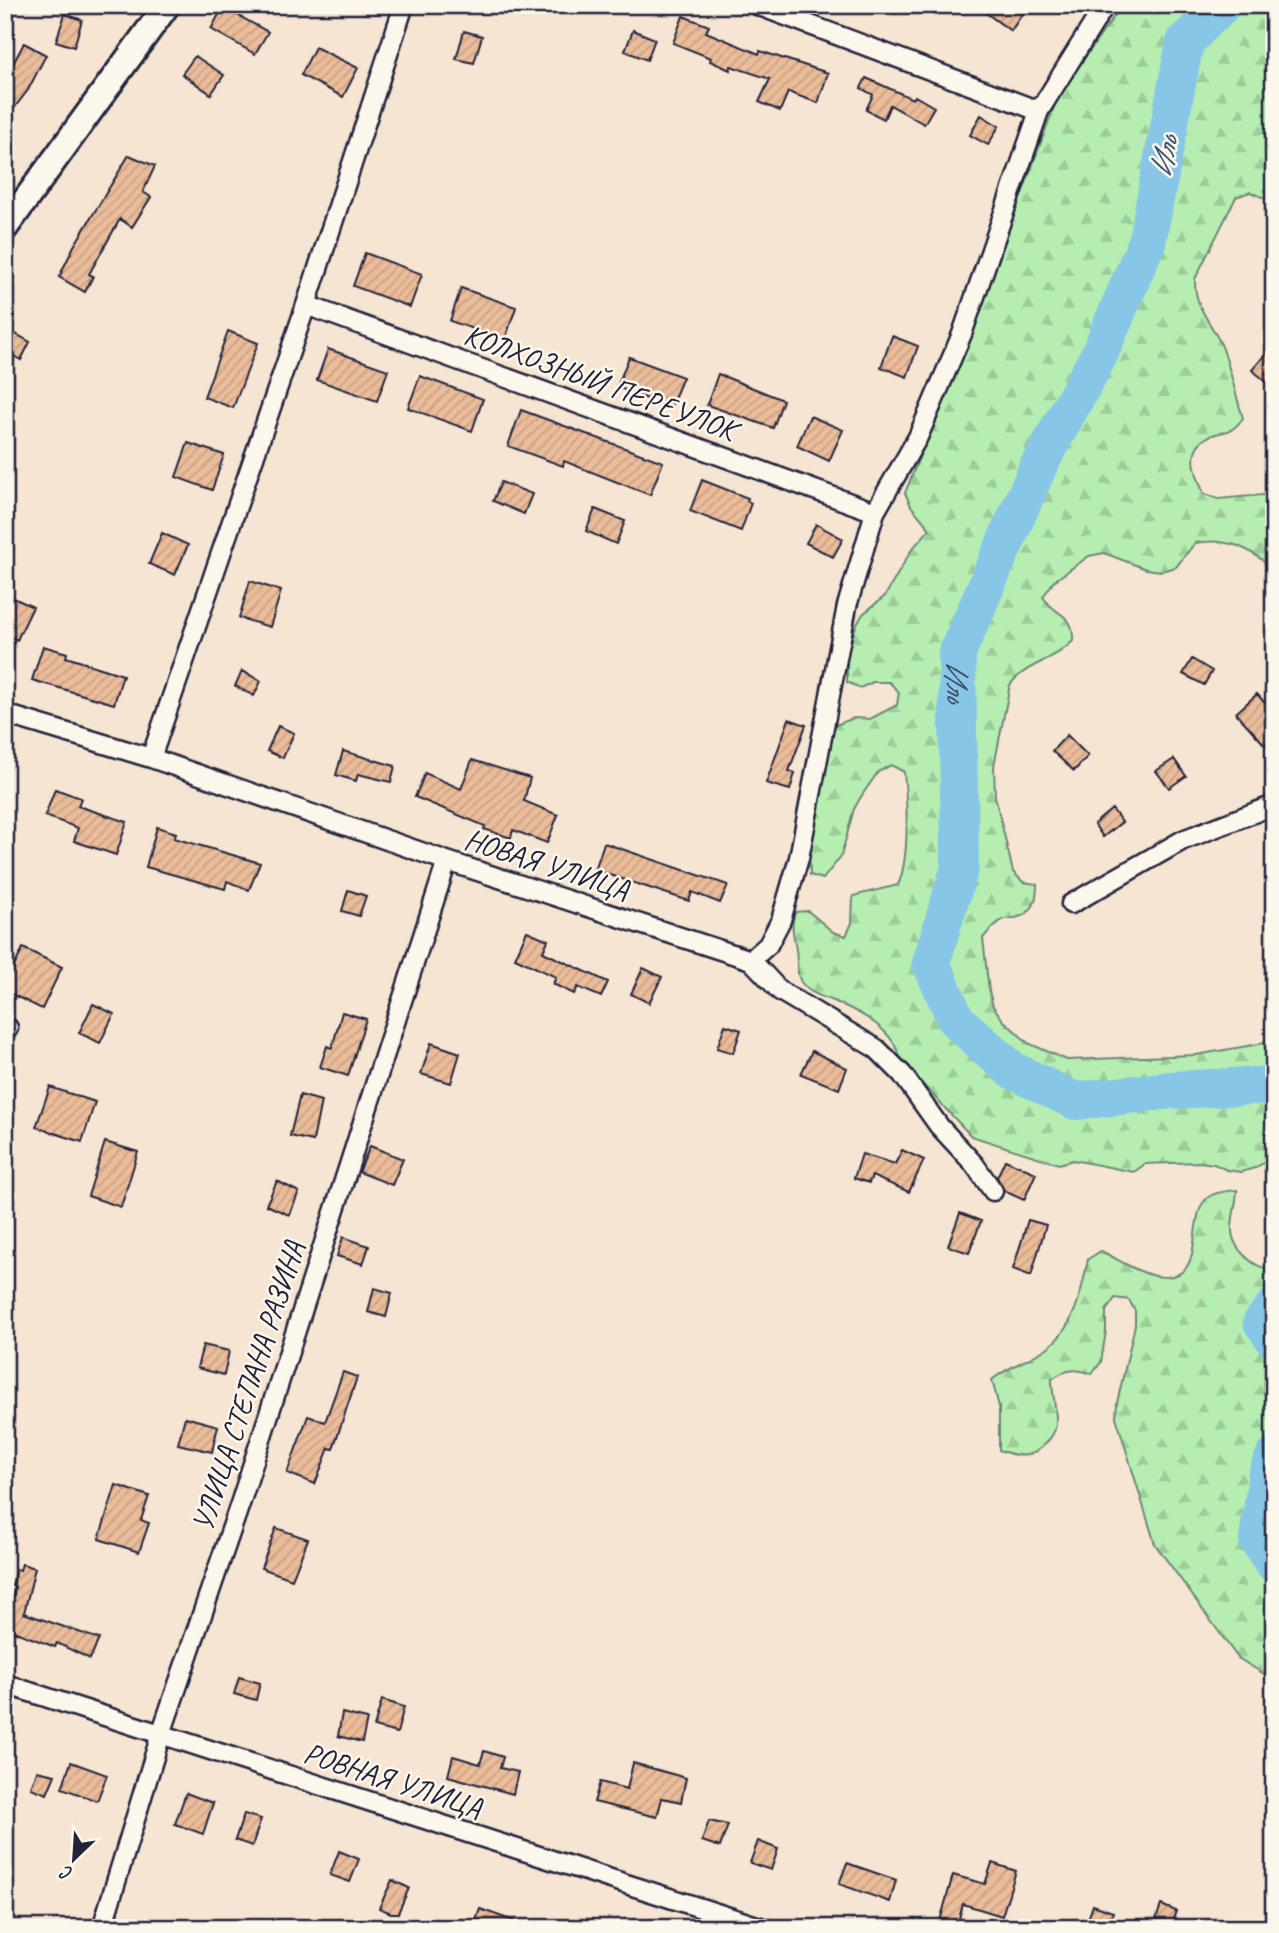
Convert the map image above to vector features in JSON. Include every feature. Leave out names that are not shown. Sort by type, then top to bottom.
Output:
[{"type":"street","points":[[5,228],[167,5]]},
{"type":"street","points":[[151,758],[306,305],[404,5]]},
{"type":"street","points":[[757,5],[1039,111]]},
{"type":"street","points":[[751,960],[768,945],[780,920],[799,858],[847,606],[875,512],[918,437],[962,334],[1039,111],[1105,5]]},
{"type":"street","name":"КОЛХОЗНЫЙ ПЕРЕУЛОК","points":[[306,305],[875,512]]},
{"type":"street","name":"НОВАЯ УЛИЦА","points":[[5,713],[151,758],[447,862],[751,960],[780,991],[877,1049],[902,1074],[939,1126],[974,1164],[993,1191]]},
{"type":"street","points":[[1071,904],[1183,840],[1274,804]]},
{"type":"street","name":"УЛИЦА СТЕПАНА РАЗИНА","points":[[102,1928],[161,1734],[241,1501],[447,862]]},
{"type":"street","name":"РОВНАЯ УЛИЦА","points":[[5,1684],[763,1928]]},
{"type":"green space","points":[[1122,5],[1274,5],[1274,202],[1250,192],[1236,197],[1195,279],[1201,308],[1223,349],[1243,418],[1234,428],[1217,433],[1200,443],[1196,449],[1194,464],[1204,494],[1218,499],[1274,494],[1274,570],[1238,546],[1207,542],[1195,543],[1176,567],[1161,571],[1146,569],[1104,553],[1089,556],[1054,581],[1043,597],[1068,620],[1073,641],[1024,672],[1010,685],[994,766],[995,796],[1013,872],[1023,882],[1037,884],[1036,895],[1030,910],[1021,916],[1004,919],[983,938],[993,1006],[1003,1020],[1028,1043],[1067,1060],[1196,1055],[1259,1044],[1274,1037],[1274,1156],[1255,1168],[1241,1172],[1200,1162],[1145,1164],[1134,1172],[1073,1160],[1059,1164],[971,1136],[900,1060],[892,1040],[885,1032],[858,1012],[818,995],[801,982],[793,931],[795,912],[808,911],[833,932],[846,936],[852,923],[853,896],[898,885],[902,874],[907,830],[904,772],[891,765],[878,772],[854,809],[841,856],[823,879],[810,875],[809,845],[825,729],[854,718],[870,719],[897,705],[899,692],[889,682],[873,682],[860,688],[847,682],[847,653],[863,614],[885,596],[912,549],[930,529],[911,506],[905,493],[988,286],[1058,96]]},
{"type":"green space","points":[[1237,1190],[1232,1225],[1234,1240],[1252,1262],[1274,1270],[1274,1680],[1238,1658],[1155,1544],[1116,1417],[1135,1325],[1135,1311],[1129,1300],[1115,1298],[1106,1311],[1101,1362],[1092,1374],[1071,1370],[1052,1379],[1055,1429],[1046,1444],[1036,1451],[1020,1455],[999,1450],[999,1407],[992,1380],[1044,1350],[1063,1332],[1075,1309],[1088,1259],[1101,1251],[1149,1274],[1173,1276],[1184,1270],[1190,1260],[1202,1205],[1213,1194]]},
{"type":"building","points":[[975,5],[1028,5],[1011,31]]},
{"type":"building","points":[[223,7],[268,32],[255,54],[211,29]]},
{"type":"building","points":[[65,14],[82,20],[74,47],[56,41]]},
{"type":"building","points":[[683,16],[709,26],[706,32],[759,54],[760,51],[828,73],[818,103],[788,92],[780,111],[759,102],[770,79],[731,66],[730,70],[710,61],[711,58],[673,43]]},
{"type":"building","points":[[633,30],[655,39],[647,60],[625,51]]},
{"type":"building","points":[[464,31],[482,36],[474,63],[456,59]]},
{"type":"building","points":[[24,43],[46,55],[28,90],[5,120],[5,79]]},
{"type":"building","points":[[315,47],[358,68],[343,97],[301,75]]},
{"type":"building","points":[[195,56],[224,75],[211,94],[182,74]]},
{"type":"building","points":[[866,78],[913,99],[915,96],[934,107],[924,124],[890,105],[884,119],[866,110],[873,95],[861,88]]},
{"type":"building","points":[[981,115],[999,126],[988,145],[970,135]]},
{"type":"building","points":[[129,155],[155,166],[143,192],[151,197],[132,227],[120,219],[89,274],[93,276],[85,292],[59,277],[74,246]]},
{"type":"building","points":[[365,253],[422,274],[410,307],[353,286]]},
{"type":"building","points":[[461,288],[516,307],[505,340],[450,321]]},
{"type":"building","points":[[5,328],[30,342],[21,360],[5,351]]},
{"type":"building","points":[[228,331],[258,343],[233,408],[204,397]]},
{"type":"building","points":[[892,336],[918,346],[907,377],[881,367]]},
{"type":"building","points":[[1274,345],[1274,388],[1252,370]]},
{"type":"building","points":[[328,349],[388,370],[377,401],[317,380]]},
{"type":"building","points":[[629,357],[683,377],[670,408],[617,387]]},
{"type":"building","points":[[718,374],[783,400],[773,428],[707,405]]},
{"type":"building","points":[[420,376],[483,399],[472,431],[408,408]]},
{"type":"building","points":[[521,410],[663,462],[650,495],[564,461],[563,466],[508,446]]},
{"type":"building","points":[[810,416],[843,430],[829,461],[797,446]]},
{"type":"building","points":[[188,443],[224,455],[212,490],[176,477]]},
{"type":"building","points":[[702,480],[748,498],[747,501],[751,503],[741,531],[690,511]]},
{"type":"building","points":[[501,482],[532,494],[524,514],[493,501]]},
{"type":"building","points":[[595,509],[625,521],[616,544],[586,531]]},
{"type":"building","points":[[816,524],[843,539],[833,557],[806,543]]},
{"type":"building","points":[[162,533],[188,545],[175,575],[149,564]]},
{"type":"building","points":[[250,581],[281,591],[270,627],[239,618]]},
{"type":"building","points":[[5,594],[33,607],[17,640],[5,634]]},
{"type":"building","points":[[43,646],[67,653],[66,657],[123,675],[114,704],[32,680]]},
{"type":"building","points":[[1192,659],[1212,671],[1204,685],[1183,674]]},
{"type":"building","points":[[242,671],[261,681],[254,696],[235,686]]},
{"type":"building","points":[[1257,694],[1274,713],[1274,737],[1265,745],[1236,713]]},
{"type":"building","points":[[789,719],[806,725],[789,771],[795,773],[790,790],[766,783]]},
{"type":"building","points":[[278,726],[294,733],[283,758],[267,751]]},
{"type":"building","points":[[1067,735],[1088,756],[1074,771],[1052,751]]},
{"type":"building","points":[[343,751],[395,766],[391,782],[358,774],[356,781],[336,775]]},
{"type":"building","points":[[1174,759],[1186,776],[1169,788],[1156,771]]},
{"type":"building","points":[[472,760],[530,778],[524,801],[558,815],[547,843],[513,830],[511,838],[484,829],[485,826],[415,797],[425,773],[461,789]]},
{"type":"building","points":[[55,789],[81,798],[78,806],[127,822],[116,855],[74,841],[78,828],[45,816]]},
{"type":"building","points":[[1112,809],[1122,822],[1103,837],[1094,824]]},
{"type":"building","points":[[157,827],[176,833],[174,838],[260,863],[249,890],[227,881],[225,889],[146,867]]},
{"type":"building","points":[[604,843],[728,885],[720,903],[692,892],[689,901],[595,870]]},
{"type":"building","points":[[348,890],[366,896],[359,916],[342,911]]},
{"type":"building","points":[[527,931],[548,940],[543,952],[608,982],[601,997],[578,987],[574,994],[553,984],[556,977],[515,958]]},
{"type":"building","points":[[23,948],[62,967],[42,1009],[5,991],[5,985]]},
{"type":"building","points":[[643,968],[662,977],[649,1003],[631,994]]},
{"type":"building","points":[[93,1004],[114,1014],[100,1043],[79,1033]]},
{"type":"building","points":[[342,1012],[366,1019],[348,1076],[320,1067],[327,1046],[332,1048]]},
{"type":"building","points":[[725,1025],[741,1030],[733,1053],[717,1048]]},
{"type":"building","points":[[431,1043],[460,1053],[451,1083],[421,1074]]},
{"type":"building","points":[[812,1051],[847,1068],[839,1089],[801,1074]]},
{"type":"building","points":[[50,1087],[95,1102],[82,1142],[36,1127]]},
{"type":"building","points":[[300,1095],[321,1101],[313,1141],[290,1136]]},
{"type":"building","points":[[105,1142],[138,1152],[121,1207],[88,1196]]},
{"type":"building","points":[[370,1146],[403,1159],[392,1185],[359,1172]]},
{"type":"building","points":[[902,1150],[924,1160],[909,1192],[872,1176],[869,1183],[854,1178],[862,1154],[895,1164]]},
{"type":"building","points":[[1005,1160],[1036,1173],[1024,1200],[1004,1191],[997,1177]]},
{"type":"building","points":[[277,1181],[299,1192],[289,1215],[266,1205]]},
{"type":"building","points":[[960,1213],[981,1221],[969,1253],[948,1246]]},
{"type":"building","points":[[1028,1220],[1046,1225],[1031,1276],[1013,1269]]},
{"type":"building","points":[[343,1237],[369,1246],[363,1264],[337,1256]]},
{"type":"building","points":[[374,1288],[392,1293],[386,1317],[368,1312]]},
{"type":"building","points":[[203,1345],[229,1351],[224,1375],[197,1368]]},
{"type":"building","points":[[343,1372],[357,1377],[333,1449],[329,1448],[315,1484],[287,1473],[308,1416],[325,1422]]},
{"type":"building","points":[[185,1417],[218,1426],[212,1452],[178,1444]]},
{"type":"building","points":[[116,1485],[149,1496],[141,1520],[149,1523],[139,1552],[99,1539]]},
{"type":"building","points":[[276,1528],[308,1539],[292,1579],[261,1568]]},
{"type":"building","points":[[22,1564],[35,1568],[24,1613],[99,1639],[90,1659],[57,1643],[55,1647],[5,1628],[5,1617],[15,1587],[12,1586],[16,1569],[20,1570]]},
{"type":"building","points":[[239,1677],[260,1683],[256,1700],[234,1694]]},
{"type":"building","points":[[382,1700],[404,1707],[397,1733],[374,1727]]},
{"type":"building","points":[[342,1713],[367,1719],[362,1742],[338,1736]]},
{"type":"building","points":[[484,1751],[503,1757],[500,1768],[518,1772],[513,1794],[448,1776],[453,1756],[480,1764]]},
{"type":"building","points":[[71,1762],[107,1775],[97,1801],[62,1788]]},
{"type":"building","points":[[633,1763],[686,1778],[681,1802],[662,1798],[657,1817],[594,1802],[600,1782],[627,1789]]},
{"type":"building","points":[[37,1771],[55,1775],[47,1794],[31,1788]]},
{"type":"building","points":[[186,1793],[213,1803],[203,1834],[175,1824]]},
{"type":"building","points":[[244,1814],[261,1819],[252,1846],[235,1840]]},
{"type":"building","points":[[709,1821],[728,1825],[720,1847],[702,1841]]},
{"type":"building","points":[[758,1841],[778,1849],[771,1870],[750,1863]]},
{"type":"building","points":[[339,1851],[359,1859],[350,1882],[330,1875]]},
{"type":"building","points":[[847,1863],[896,1880],[890,1902],[839,1884]]},
{"type":"building","points":[[992,1863],[1016,1871],[1002,1916],[963,1904],[957,1926],[940,1921],[953,1875],[985,1884]]},
{"type":"building","points":[[392,1880],[409,1888],[398,1913],[379,1908]]},
{"type":"building","points":[[1093,1905],[1113,1912],[1107,1928],[1085,1928]]},
{"type":"building","points":[[1161,1905],[1176,1911],[1170,1928],[1153,1928]]},
{"type":"building","points":[[480,1909],[525,1925],[525,1928],[473,1928]]},
{"type":"waterway","name":"Иль","points":[[1222,5],[1185,42],[1147,242],[1099,355],[1039,465],[957,653],[960,867],[931,963],[956,1020],[1012,1070],[1075,1101],[1171,1090],[1274,1085]]},
{"type":"waterway","name":"Иль","points":[[1274,1307],[1262,1322],[1274,1339]]},
{"type":"waterway","name":"Иль","points":[[1274,1457],[1267,1474],[1258,1540],[1274,1564]]}]
